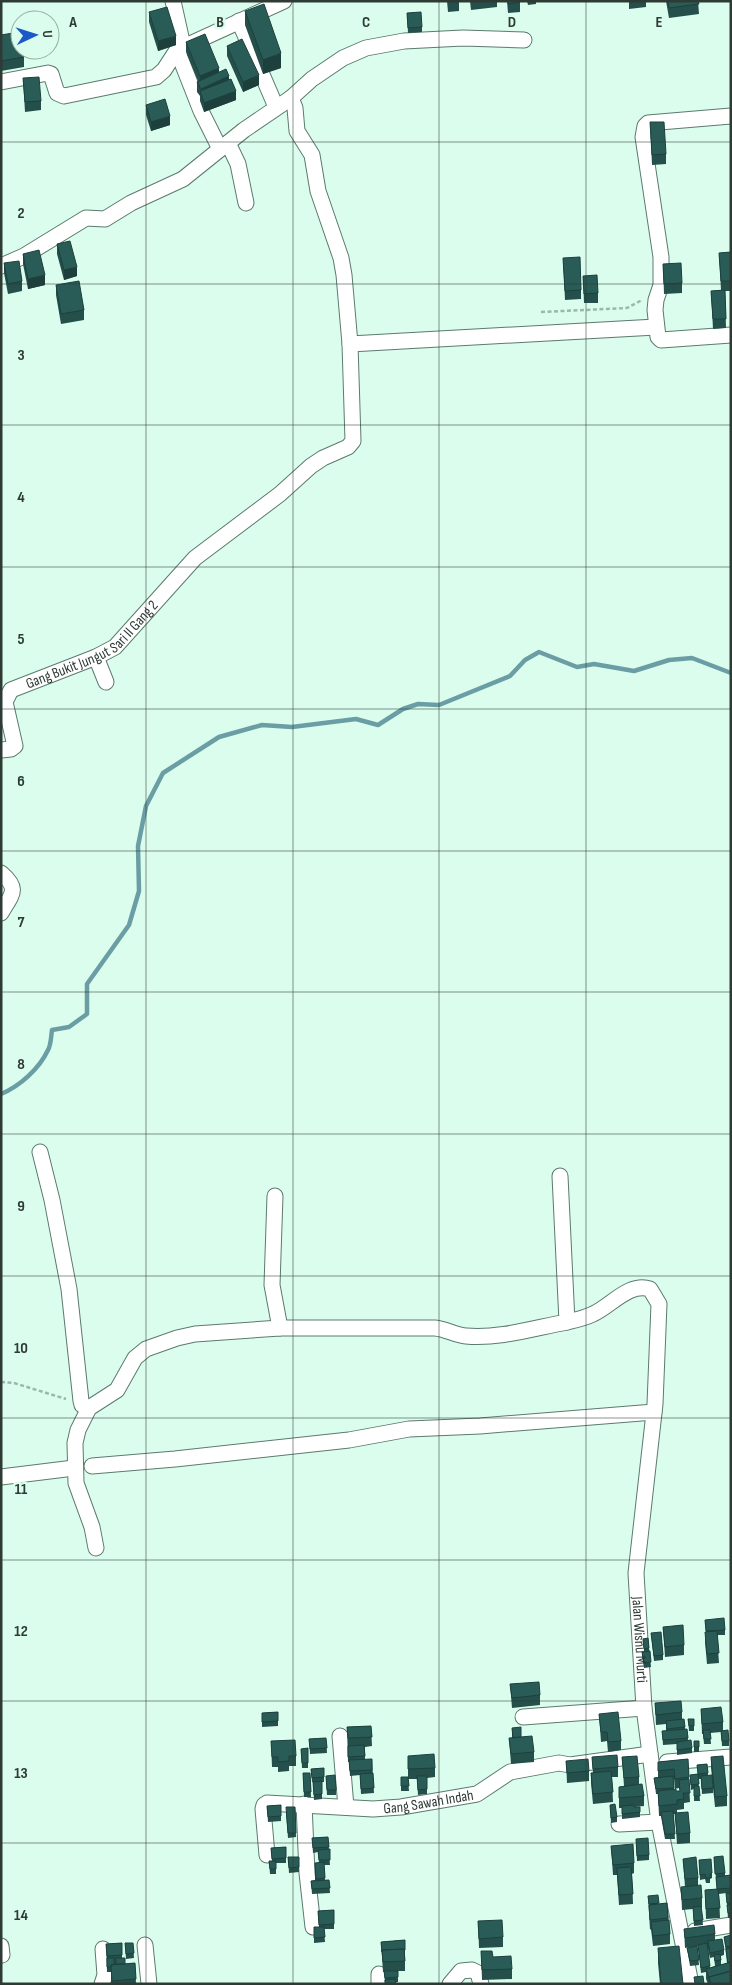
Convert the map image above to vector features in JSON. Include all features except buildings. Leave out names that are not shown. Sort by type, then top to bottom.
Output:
[{"type":"street","points":[[173,1],[180,48],[201,111],[238,164],[246,203]]},
{"type":"street","points":[[1,82],[48,73],[57,93],[64,96],[156,77],[164,70],[180,48],[284,1]]},
{"type":"street","points":[[239,21],[276,107]]},
{"type":"street","points":[[1,266],[24,256],[86,218],[105,219],[131,203],[177,182],[276,107],[291,98],[312,79],[343,58],[366,48],[404,42],[453,39],[524,40]]},
{"type":"street","points":[[291,98],[295,108],[297,131],[312,155],[318,190],[341,258],[350,344],[656,328]]},
{"type":"street","points":[[731,116],[655,122],[645,126],[643,137],[661,257],[661,286],[656,300],[656,328],[658,336],[661,340],[731,334]]},
{"type":"street","name":"Gang Bukit Jungut Sari II Gang 2","points":[[1,750],[11,750],[15,746],[5,702],[11,690],[96,657],[119,644],[161,594],[195,558],[280,494],[311,466],[323,458],[348,448],[354,437],[350,344]]},
{"type":"street","points":[[96,657],[106,682]]},
{"type":"street","points":[[1,873],[12,884],[13,888],[11,897],[1,913]]},
{"type":"street","points":[[40,1152],[52,1200],[69,1289],[86,1406],[75,1443],[74,1468],[76,1483],[92,1527],[96,1548]]},
{"type":"street","points":[[86,1406],[117,1390],[134,1358],[146,1349],[194,1334],[280,1328],[435,1328],[445,1329],[462,1336],[475,1336],[567,1322],[560,1176]]},
{"type":"street","points":[[275,1196],[272,1285],[280,1328]]},
{"type":"street","name":"Jalan Wisnu Murti","points":[[567,1322],[596,1313],[627,1292],[645,1288],[650,1289],[659,1304],[654,1412],[644,1516],[636,1560],[644,1708],[650,1759],[659,1822],[691,1984]]},
{"type":"street","points":[[92,1466],[349,1440],[409,1429],[480,1426],[654,1412]]},
{"type":"street","points":[[1,1477],[74,1468]]},
{"type":"street","points":[[523,1717],[644,1708]]},
{"type":"street","points":[[340,1736],[346,1807]]},
{"type":"street","name":"Gang Sawah Indah","points":[[267,1855],[263,1809],[267,1803],[373,1808],[401,1807],[477,1794],[510,1772],[560,1764],[731,1757]]},
{"type":"street","points":[[304,1804],[307,1873],[313,1927]]},
{"type":"street","points":[[619,1824],[659,1822]]},
{"type":"street","points":[[680,1933],[731,1925]]},
{"type":"street","points":[[145,1945],[149,1984]]},
{"type":"street","points":[[102,1984],[105,1975],[103,1948]]},
{"type":"street","points":[[450,1984],[460,1971],[472,1970],[478,1973],[482,1984]]},
{"type":"path","points":[[541,312],[627,308],[640,300],[656,300]]},
{"type":"path","points":[[1,1382],[14,1383],[86,1406]]},
{"type":"waterway","points":[[1,1094],[22,1082],[40,1064],[49,1048],[52,1030],[69,1027],[87,1014],[87,984],[129,925],[139,891],[138,846],[146,806],[163,773],[219,737],[262,725],[292,727],[356,719],[378,725],[403,709],[418,704],[439,705],[510,676],[525,660],[539,652],[577,667],[594,664],[634,671],[669,660],[692,658],[731,673]]}]
